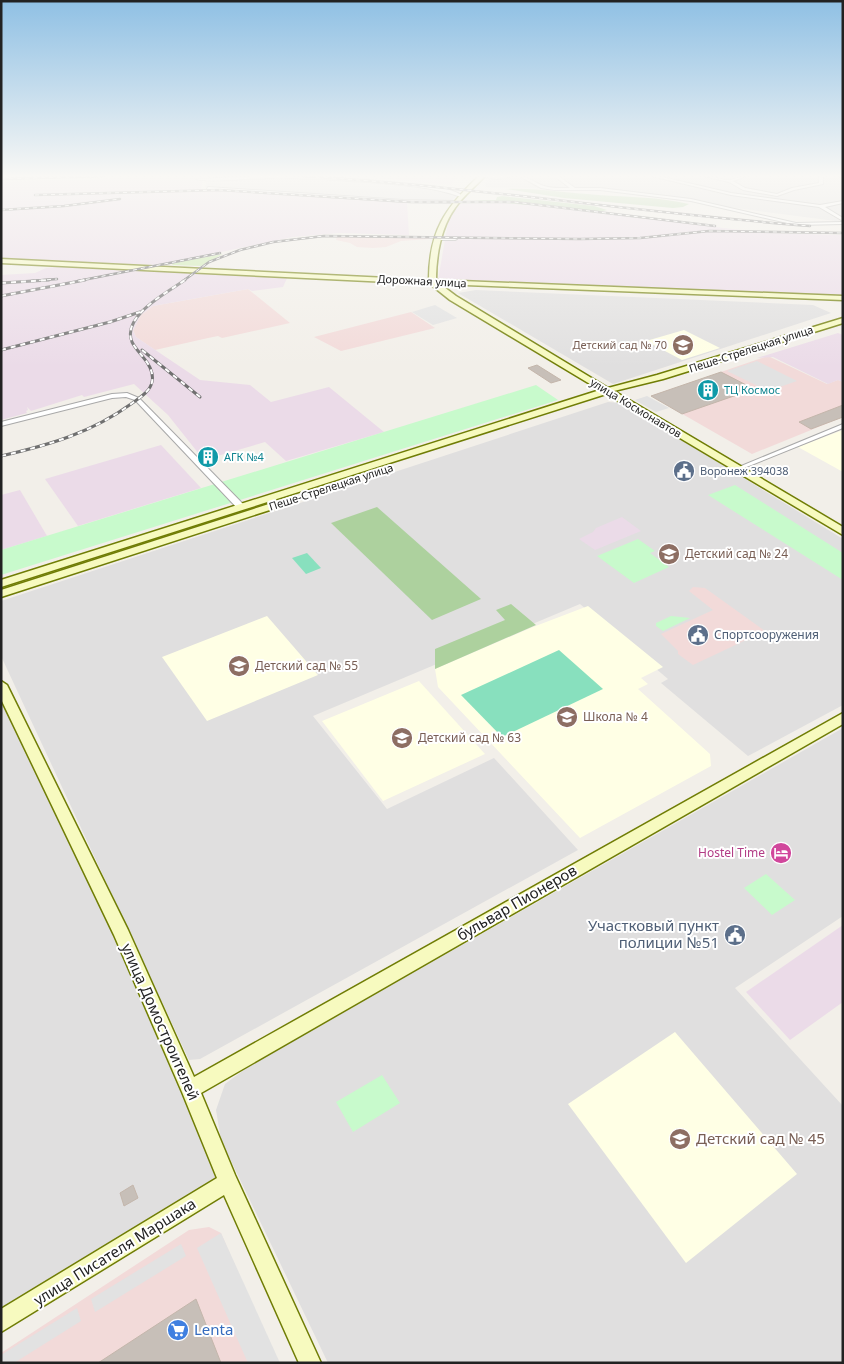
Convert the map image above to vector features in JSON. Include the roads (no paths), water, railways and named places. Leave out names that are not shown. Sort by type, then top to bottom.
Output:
[{"type":"street","points":[[432,282],[439,240]]},
{"type":"street","name":"Дорожная улица","points":[[1,261],[432,282],[843,298]]},
{"type":"street","points":[[406,280],[443,292]]},
{"type":"street","name":"улица Космонавтов","points":[[432,282],[443,292],[843,532]]},
{"type":"street","name":"Пеше-Стрелецкая улица","points":[[1,584],[241,507],[843,320]]},
{"type":"street","name":"Пеше-Стрелецкая улица","points":[[1,594],[612,393]]},
{"type":"street","points":[[1,424],[112,396],[127,395],[138,399],[241,507]]},
{"type":"street","points":[[737,469],[843,426]]},
{"type":"street","name":"улица Домостроителей","points":[[1,685],[122,935],[190,1089],[228,1182],[310,1363]]},
{"type":"street","name":"бульвар Пионеров","points":[[190,1089],[843,718]]},
{"type":"street","name":"улица Писателя Маршака","points":[[1,1322],[228,1182]]},
{"type":"railway","points":[[183,281],[209,262],[240,250],[273,242],[293,240]]},
{"type":"railway","points":[[78,281],[220,253]]},
{"type":"railway","points":[[31,281],[57,279]]},
{"type":"railway","points":[[1,283],[49,280]]},
{"type":"railway","points":[[1,296],[85,280]]},
{"type":"railway","points":[[1,456],[69,437],[101,423],[144,394],[151,386],[152,375],[147,363],[132,342],[130,332],[133,323],[148,306],[185,280]]},
{"type":"railway","points":[[1,350],[110,322],[140,312]]},
{"type":"railway","points":[[142,350],[200,397]]},
{"type":"place","name":"Детский сад № 70","points":[[683,345]]},
{"type":"place","name":"ТЦ Космос","points":[[708,390]]},
{"type":"place","name":"АГК №4","points":[[208,457]]},
{"type":"place","name":"Воронеж 394038","points":[[684,471]]},
{"type":"place","name":"Детский сад № 24","points":[[669,554]]},
{"type":"place","name":"Спортсооружения","points":[[698,635]]},
{"type":"place","name":"Детский сад № 55","points":[[239,666]]},
{"type":"place","name":"Школа № 4","points":[[567,717]]},
{"type":"place","name":"Детский сад № 63","points":[[402,738]]},
{"type":"place","name":"Hostel Time","points":[[781,853]]},
{"type":"place","name":"Участковый пункт полиции №51","points":[[735,935]]},
{"type":"place","name":"Детский сад № 45","points":[[680,1139]]},
{"type":"place","name":"Lenta","points":[[178,1330]]}]
